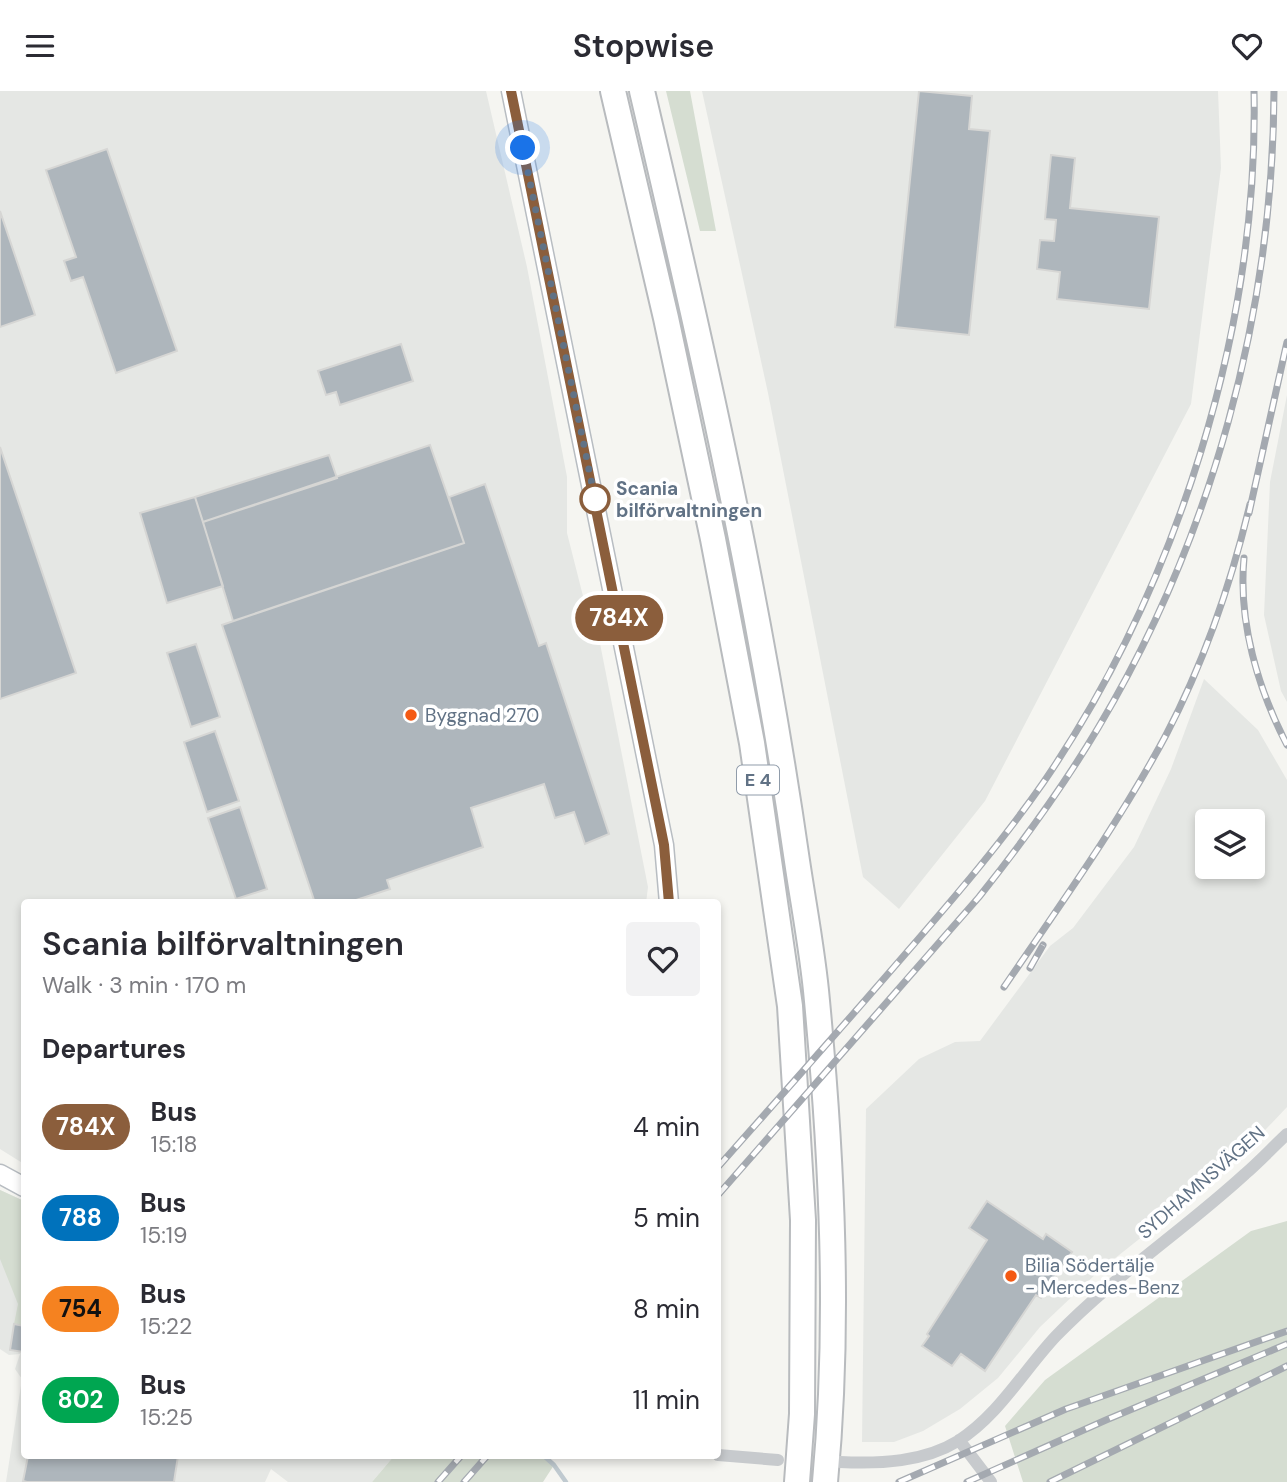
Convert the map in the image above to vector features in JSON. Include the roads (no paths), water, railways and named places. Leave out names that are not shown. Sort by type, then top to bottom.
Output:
[{"type":"highway","name":"E 4","points":[[613,91],[666,318],[713,539],[752,743],[790,1006],[803,1220],[802,1387],[797,1482]]},
{"type":"highway","name":"E 4","points":[[642,91],[694,313],[780,739],[817,999],[832,1218],[832,1348],[825,1482]]},
{"type":"main road","points":[[511,91],[661,832],[669,899]]},
{"type":"main road","points":[[0,1174],[21,1185]]},
{"type":"street","name":"SYDHAMNSVÄGEN","points":[[840,1462],[867,1464],[909,1459],[959,1440],[990,1414],[1056,1337],[1115,1281],[1244,1175],[1287,1134]]},
{"type":"street","points":[[959,1440],[991,1482]]},
{"type":"street","points":[[721,1455],[778,1460]]},
{"type":"waterway","points":[[547,1459],[566,1482]]},
{"type":"railway","points":[[721,1164],[925,932],[1011,827],[1043,783],[1091,707],[1133,626],[1170,540],[1201,452],[1225,362],[1242,272],[1252,181],[1254,91]]},
{"type":"railway","points":[[721,1192],[995,877],[1071,772],[1138,655],[1173,579],[1204,501],[1248,340],[1262,257],[1271,174],[1274,91]]},
{"type":"railway","points":[[1249,513],[1287,342]]},
{"type":"railway","points":[[1004,987],[1109,832],[1166,735],[1215,622],[1250,504]]},
{"type":"railway","points":[[1244,558],[1244,606],[1252,655],[1267,701],[1287,745]]},
{"type":"railway","points":[[1030,968],[1043,945]]},
{"type":"railway","points":[[899,1482],[1066,1409],[1287,1331]]},
{"type":"railway","points":[[967,1482],[1287,1344]]},
{"type":"railway","points":[[1050,1482],[1287,1366]]},
{"type":"railway","points":[[438,1482],[458,1459]]},
{"type":"railway","points":[[464,1482],[484,1459]]},
{"type":"place","name":"Scania bilförvaltningen","points":[[595,499]]},
{"type":"place","name":"Byggnad 270","points":[[411,715]]},
{"type":"place","name":"Bilia Södertälje - Mercedes-Benz","points":[[1011,1276]]}]
